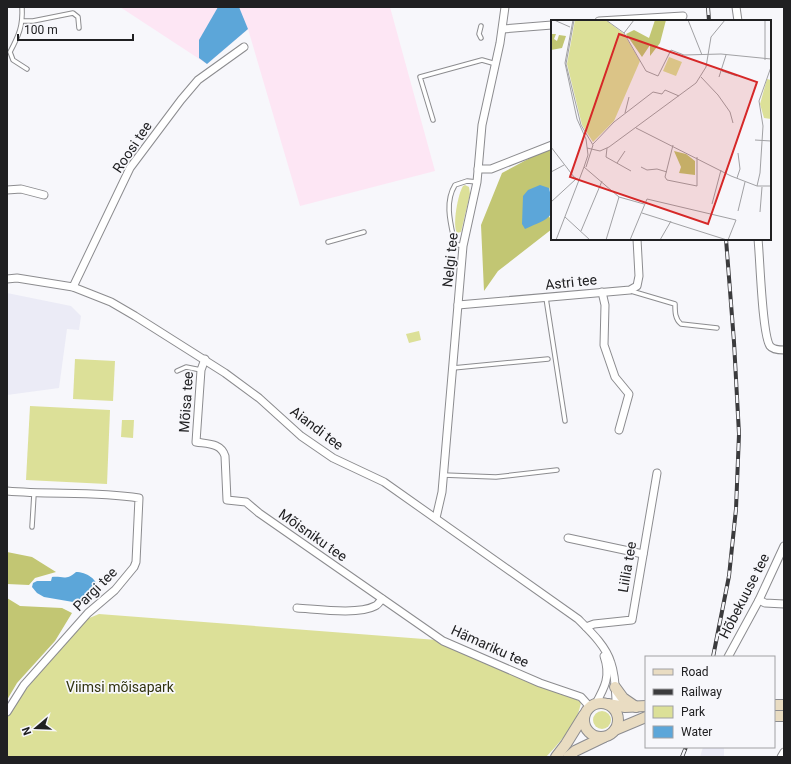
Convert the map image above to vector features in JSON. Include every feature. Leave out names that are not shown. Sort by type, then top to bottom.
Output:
[{"type":"street","name":"Nelgi tee","points":[[436,518],[442,492],[463,246],[477,182],[482,125],[496,64],[503,28],[505,7]]},
{"type":"street","points":[[736,7],[738,20]]},
{"type":"street","points":[[616,20],[683,16]]},
{"type":"street","points":[[503,28],[551,25]]},
{"type":"street","name":"Roosi tee","points":[[73,287],[130,168],[181,100],[198,80],[244,47]]},
{"type":"street","points":[[478,169],[491,169],[551,145]]},
{"type":"street","points":[[7,190],[21,190],[44,195]]},
{"type":"street","points":[[630,290],[637,286],[639,276],[637,240]]},
{"type":"street","points":[[758,240],[765,330],[770,346],[774,349],[784,350]]},
{"type":"street","name":"Aiandi tee","points":[[7,279],[17,278],[73,287],[110,302],[205,359],[260,398],[309,442],[333,458],[384,482],[436,518],[578,619],[608,654],[611,662],[615,687],[617,711]]},
{"type":"street","name":"Astri tee","points":[[458,305],[630,290]]},
{"type":"street","points":[[602,292],[605,305],[604,345],[615,377],[629,394],[619,430]]},
{"type":"street","name":"Mõisa tee","points":[[205,359],[201,370],[196,442],[217,446],[223,451],[225,456],[227,500]]},
{"type":"street","name":"Liilia tee","points":[[586,628],[594,624],[632,620],[657,473]]},
{"type":"street","name":"Pargi tee","points":[[7,491],[34,494],[124,496],[139,498],[136,562],[134,567],[115,590],[88,613],[24,685],[7,712]]},
{"type":"street","name":"Mõisniku tee","points":[[227,500],[246,502],[259,513],[382,599]]},
{"type":"street","points":[[568,538],[643,554]]},
{"type":"street","name":"Hõbekuuse tee","points":[[729,656],[759,600],[784,546]]},
{"type":"street","points":[[297,608],[345,610],[363,609],[376,606],[382,599]]},
{"type":"street","name":"Hämariku tee","points":[[382,599],[443,640],[541,684],[581,697],[590,708]]},
{"type":"street","points":[[759,600],[765,603],[784,604]]},
{"type":"street","name":"Aiandi tee","points":[[590,708],[606,686],[607,669],[602,648],[595,638]]},
{"type":"street","points":[[615,687],[623,698],[641,707]]},
{"type":"street","points":[[556,757],[590,708],[606,704],[617,711],[641,707]]},
{"type":"street","points":[[590,708],[584,718],[584,724],[587,730],[595,736],[604,737]]},
{"type":"street","points":[[568,757],[575,751],[612,734],[618,723],[617,711]]},
{"type":"street","points":[[615,730],[645,717]]},
{"type":"street","points":[[781,757],[784,752]]},
{"type":"lane","points":[[22,7],[23,21],[20,33],[10,52],[13,60],[27,69]]},
{"type":"lane","points":[[23,21],[33,21],[73,13],[78,17],[79,28]]},
{"type":"lane","points":[[481,26],[479,34],[481,38]]},
{"type":"lane","points":[[433,120],[420,77],[482,60],[496,64]]},
{"type":"lane","points":[[463,246],[455,244],[449,216],[451,191],[455,185],[468,181],[477,182]]},
{"type":"lane","points":[[328,242],[364,232]]},
{"type":"lane","points":[[630,290],[675,304],[676,316],[678,322],[681,324],[717,328]]},
{"type":"lane","points":[[546,298],[565,421]]},
{"type":"lane","points":[[453,368],[548,359]]},
{"type":"lane","points":[[177,371],[186,367],[201,370]]},
{"type":"lane","points":[[443,475],[496,477],[557,470]]},
{"type":"lane","points":[[32,527],[34,494]]},
{"type":"shaded area","points":[[120,7],[390,7],[435,171],[300,206],[248,29],[207,64]]},
{"type":"shaded area","points":[[7,293],[71,306],[81,316],[79,330],[67,329],[59,388],[7,395]]},
{"type":"shaded area","points":[[703,748],[724,748],[724,757],[700,757]]},
{"type":"green space","points":[[551,150],[551,195],[549,187],[549,218],[551,215],[551,230],[498,271],[484,291],[481,225],[502,173],[543,151]]},
{"type":"green space","points":[[465,185],[469,187],[470,194],[461,232],[457,233],[455,223],[456,210],[461,190]]},
{"type":"green space","points":[[419,331],[421,340],[409,343],[406,334]]},
{"type":"green space","points":[[75,359],[115,361],[113,401],[73,399]]},
{"type":"green space","points":[[30,406],[110,410],[107,484],[26,480]]},
{"type":"green space","points":[[122,420],[134,420],[133,438],[121,437]]},
{"type":"green space","points":[[7,552],[32,557],[56,572],[35,578],[29,585],[7,584]]},
{"type":"green space","points":[[7,598],[20,606],[62,608],[72,613],[55,641],[17,683],[7,700]]},
{"type":"green space","name":"Viimsi mõisapark","points":[[99,614],[437,640],[581,702],[572,725],[546,757],[7,757],[7,716],[10,710],[70,637],[87,619]]},
{"type":"green space","points":[[598,711],[606,711],[611,716],[609,727],[606,729],[598,729],[593,724],[593,716]]},
{"type":"water","points":[[218,7],[239,7],[248,29],[207,64],[199,58],[199,40]]},
{"type":"water","points":[[540,185],[549,188],[551,198],[551,214],[550,216],[541,222],[525,229],[522,224],[523,196],[528,190]]},
{"type":"water","points":[[76,572],[84,573],[94,579],[98,590],[85,595],[81,600],[73,602],[44,597],[37,593],[32,587],[33,583],[37,581],[51,581],[52,577],[67,577]]},
{"type":"railway","points":[[708,7],[709,20]]},
{"type":"railway","points":[[713,656],[729,576],[736,509],[739,434],[726,240]]},
{"type":"railway","points":[[682,757],[686,748]]}]
